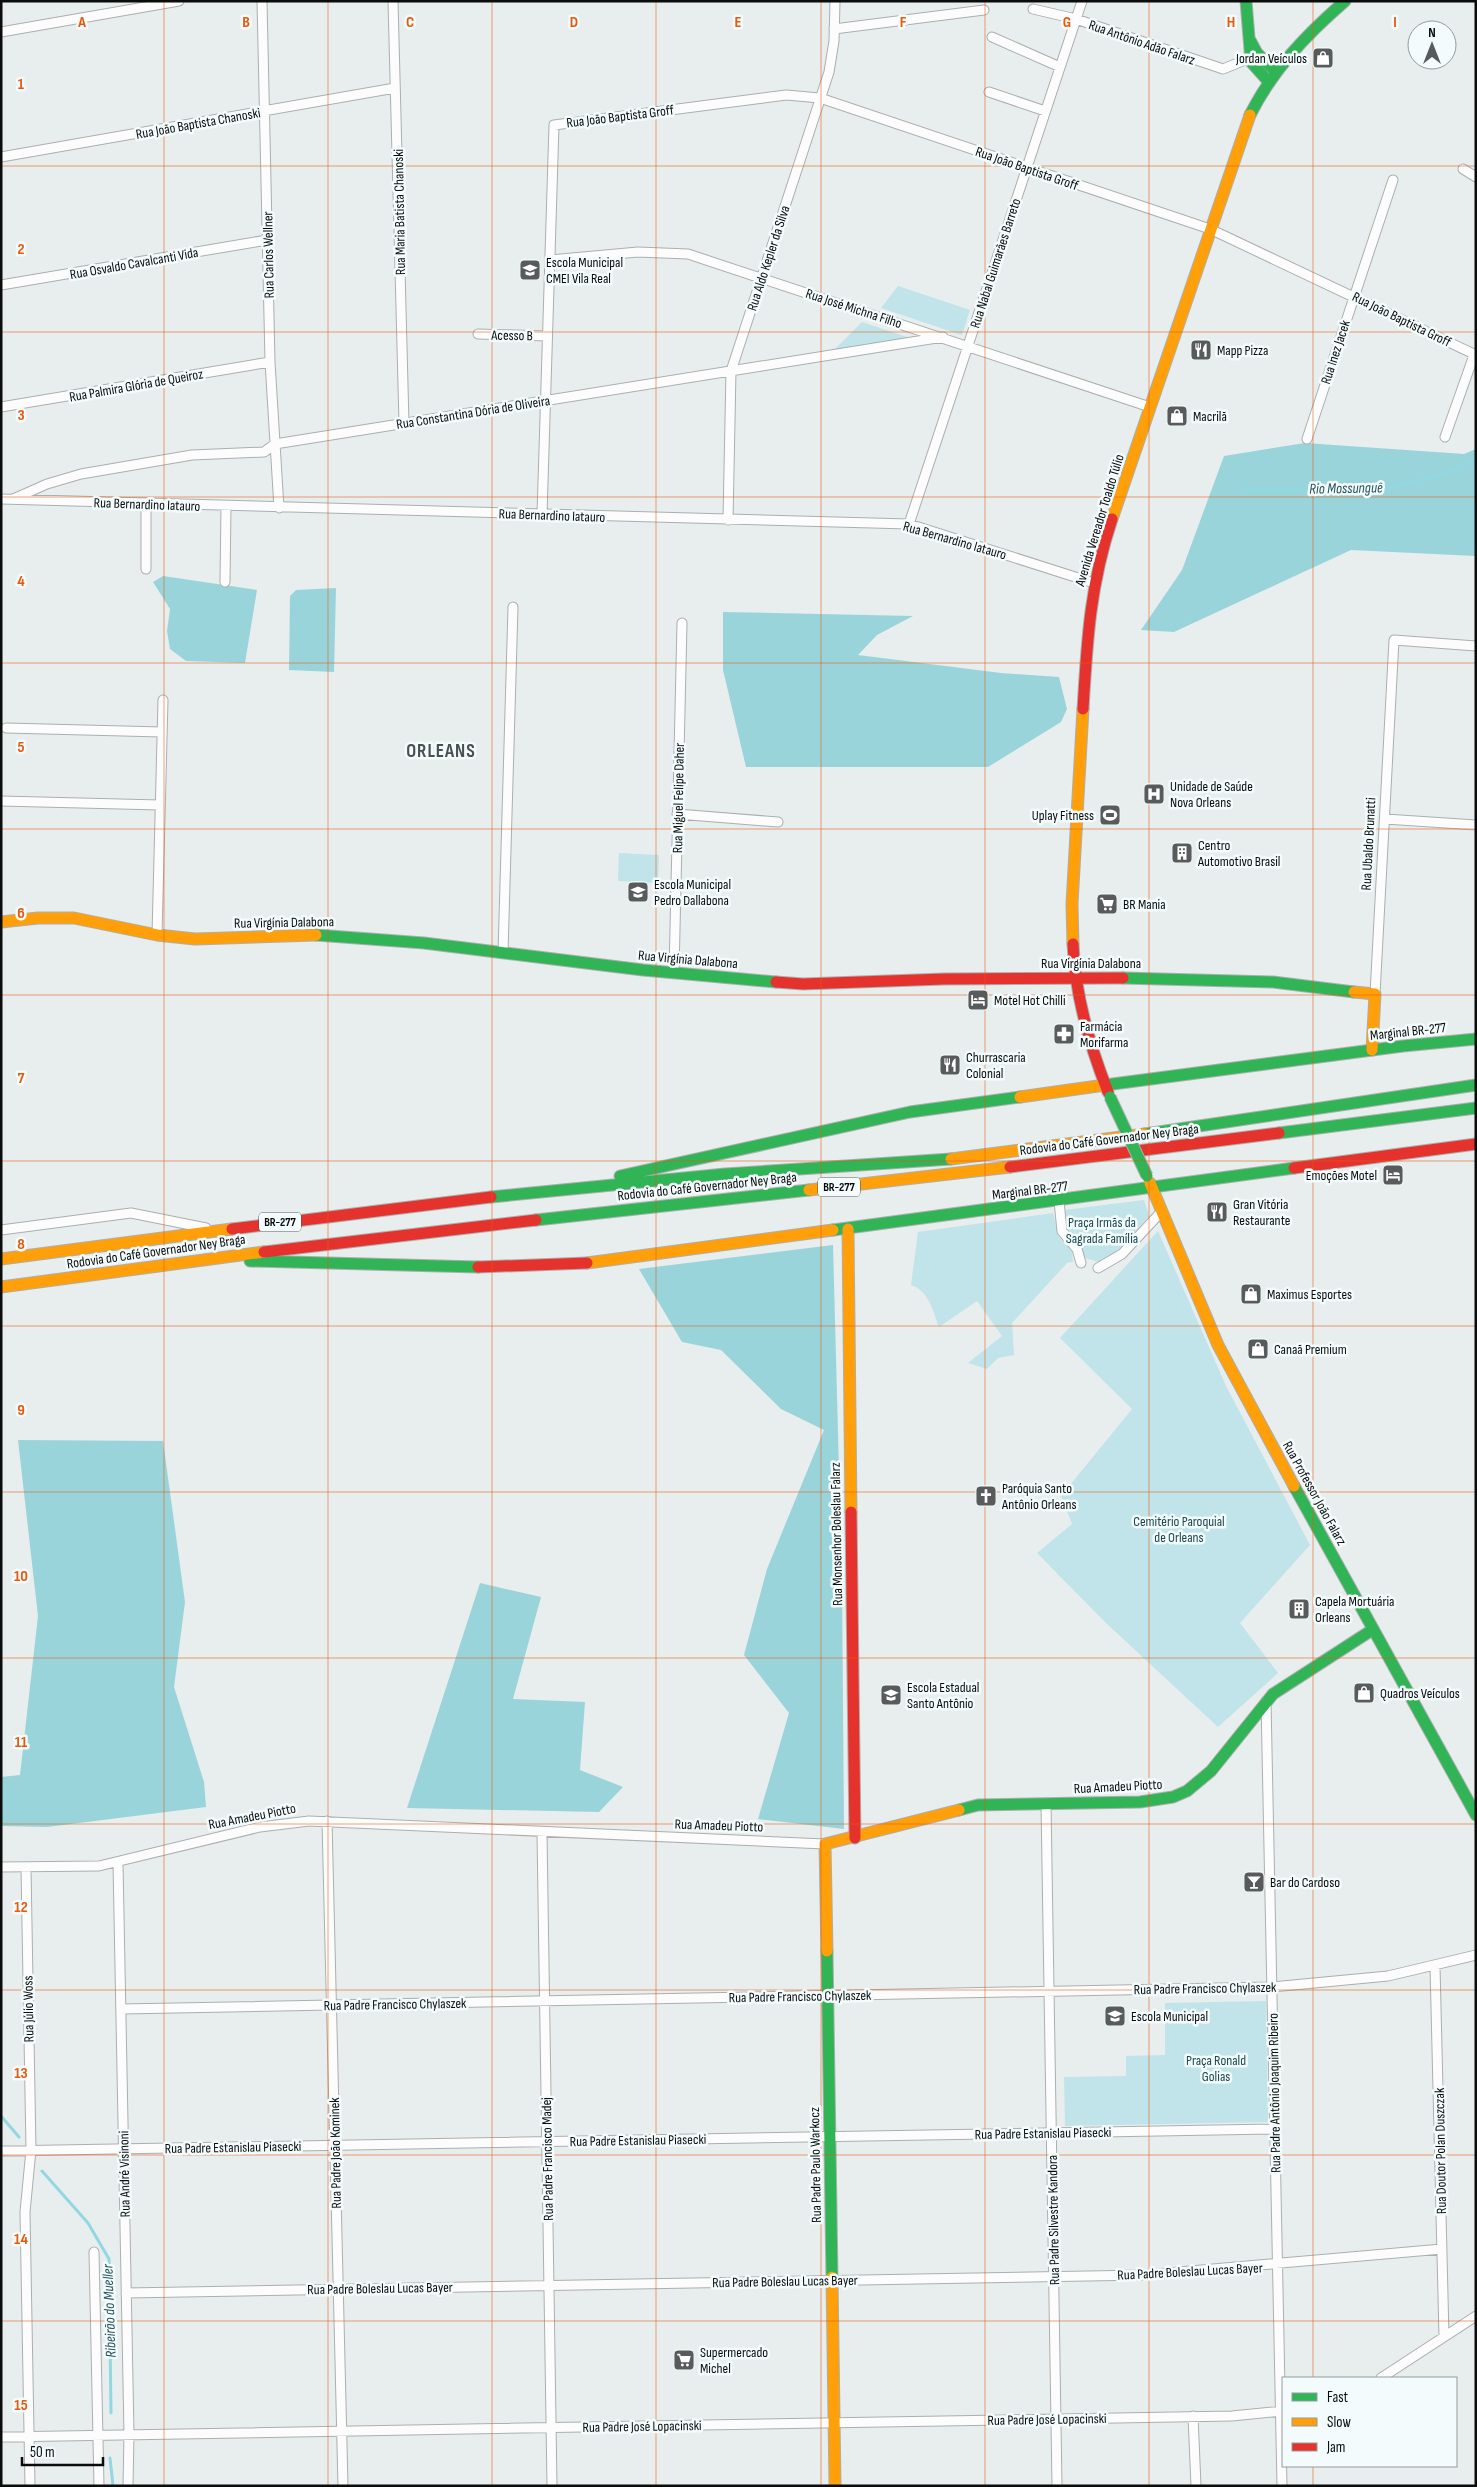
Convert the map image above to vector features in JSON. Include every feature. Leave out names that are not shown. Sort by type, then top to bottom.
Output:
[{"type":"main road","points":[[1246,1],[1250,58],[1253,66],[1271,76]]},
{"type":"main road","name":"Avenida Vereador Toaldo Túlio","points":[[1147,1176],[1105,1084],[1086,1028],[1076,978],[1072,944],[1088,624],[1094,582],[1106,538],[1247,121],[1271,76],[1296,45],[1345,1]]},
{"type":"main road","points":[[1248,36],[1271,76]]},
{"type":"main road","name":"Rua Virgínia Dalabona","points":[[1,922],[38,918],[74,918],[157,935],[195,939],[328,935],[503,952],[674,973],[814,984],[944,978],[1076,978],[1274,982],[1375,994]]},
{"type":"main road","name":"Rua Ubaldo Brunatti","points":[[1372,1050],[1375,994]]},
{"type":"main road","name":"Marginal BR-277","points":[[559,1190],[910,1112],[1105,1084],[1372,1050],[1476,1039]]},
{"type":"main road","name":"Rodovia do Café Governador Ney Braga","points":[[1,1258],[395,1206],[747,1172],[946,1160],[1256,1119],[1476,1085]]},
{"type":"main road","name":"Rodovia do Café Governador Ney Braga","points":[[1,1287],[383,1237],[943,1176],[1476,1108]]},
{"type":"main road","name":"Marginal BR-277","points":[[201,1260],[498,1267],[587,1263],[1153,1189],[1476,1144]]},
{"type":"main road","name":"Rua Professor João Falarz","points":[[1147,1176],[1224,1357],[1372,1630],[1471,1797],[1476,1815]]},
{"type":"main road","name":"Rua Monsenhor Boleslau Falarz","points":[[848,1229],[855,1838]]},
{"type":"main road","name":"Rua Amadeu Piotto","points":[[825,1844],[855,1838],[978,1805],[1156,1801],[1173,1797],[1187,1791],[1211,1772],[1266,1701],[1280,1689],[1372,1630]]},
{"type":"main road","name":"Rua Padre Paulo Warkocz","points":[[825,1844],[835,2486]]},
{"type":"street","points":[[1,32],[178,1]]},
{"type":"street","name":"Rua Carlos Wellner","points":[[262,1],[270,362],[279,508]]},
{"type":"street","name":"Rua Maria Batista Chanoski","points":[[393,1],[404,423]]},
{"type":"street","name":"Rua Aldo Kepler da Silva","points":[[728,520],[732,371],[832,61],[834,1]]},
{"type":"street","name":"Rua Nabal Guimarães Barreto","points":[[909,524],[1082,1]]},
{"type":"street","name":"Rua Antônio Adão Falarz","points":[[1030,6],[1076,19],[1223,69],[1238,65],[1250,58]]},
{"type":"street","points":[[834,28],[984,10]]},
{"type":"street","points":[[992,38],[1060,68]]},
{"type":"street","name":"Rua João Baptista Chanoski","points":[[1,157],[396,88]]},
{"type":"street","points":[[989,92],[1046,111]]},
{"type":"street","name":"Rua João Baptista Groff","points":[[550,260],[554,125],[786,95],[820,98],[1210,229],[1475,355]]},
{"type":"street","points":[[1463,169],[1476,178]]},
{"type":"street","name":"Rua Inez Jacek","points":[[1306,438],[1393,180]]},
{"type":"street","name":"Rua Osvaldo Cavalcanti Vida","points":[[1,285],[267,240]]},
{"type":"street","name":"Rua José Michna Filho","points":[[550,260],[638,252],[675,253],[704,258],[1150,407]]},
{"type":"street","points":[[542,515],[550,260]]},
{"type":"street","name":"Acesso B","points":[[478,334],[547,336]]},
{"type":"street","name":"Rua Constantina Dória de Oliveira","points":[[6,500],[47,484],[81,474],[192,455],[264,452],[275,444],[942,337]]},
{"type":"street","points":[[1445,437],[1475,355]]},
{"type":"street","name":"Rua Palmira Glória de Queiroz","points":[[1,407],[270,362]]},
{"type":"street","name":"Rua Bernardino Iatauro","points":[[6,500],[909,524],[1094,582]]},
{"type":"street","points":[[146,504],[146,569]]},
{"type":"street","points":[[225,582],[226,506]]},
{"type":"street","points":[[503,952],[513,607]]},
{"type":"street","name":"Rua Miguel Felipe Daher","points":[[674,973],[682,623]]},
{"type":"street","name":"Rua Ubaldo Brunatti","points":[[1375,994],[1394,640],[1476,646]]},
{"type":"street","points":[[157,935],[163,700]]},
{"type":"street","points":[[6,728],[162,732]]},
{"type":"street","points":[[1,801],[160,805]]},
{"type":"street","points":[[677,814],[778,822]]},
{"type":"street","points":[[1384,820],[1476,825]]},
{"type":"street","points":[[1059,1201],[1062,1231],[1077,1249],[1082,1263]]},
{"type":"street","points":[[1098,1268],[1122,1254],[1162,1211]]},
{"type":"street","points":[[1,1230],[131,1214],[219,1230]]},
{"type":"street","name":"Rua Padre Antônio Joaquim Ribeiro","points":[[1266,1701],[1282,2412],[1282,2486]]},
{"type":"street","name":"Rua Padre Silvestre Kandora","points":[[1046,1803],[1057,2486]]},
{"type":"street","name":"Rua Amadeu Piotto","points":[[1,1867],[83,1868],[118,1863],[268,1825],[327,1821],[542,1833],[825,1844]]},
{"type":"street","name":"Rua Padre João Kominek","points":[[327,1821],[343,2486]]},
{"type":"street","name":"Rua Padre Francisco Madej","points":[[542,1833],[552,2486]]},
{"type":"street","name":"Rua André Visinoni","points":[[118,1863],[129,2434],[128,2486]]},
{"type":"street","name":"Rua Júlio Woss","points":[[26,1868],[30,2150],[25,2204],[30,2486]]},
{"type":"street","name":"Rua Padre Francisco Chylaszek","points":[[121,2009],[1272,1987],[1362,1980],[1435,1966],[1476,1955]]},
{"type":"street","name":"Rua Doutor Polan Duszczak","points":[[1435,1966],[1444,2337]]},
{"type":"street","name":"Rua Padre Estanislau Piasecki","points":[[1,2151],[1275,2128]]},
{"type":"street","name":"Rua Padre Boleslau Lucas Bayer","points":[[126,2293],[1186,2273],[1442,2249]]},
{"type":"street","points":[[94,2252],[99,2486]]},
{"type":"street","points":[[1384,2377],[1476,2316]]},
{"type":"street","name":"Rua Padre José Lopacinski","points":[[1,2436],[1056,2419],[1282,2412]]},
{"type":"street","points":[[1192,2416],[1196,2486]]},
{"type":"green space","points":[[898,286],[970,310],[962,335],[881,308]]},
{"type":"green space","points":[[862,322],[910,338],[833,351]]},
{"type":"green space","points":[[619,853],[659,855],[658,883],[618,881]]},
{"type":"green space","name":"Praça Irmãs da Sagrada Família","points":[[1144,1200],[1149,1216],[1116,1252],[1099,1262],[1085,1258],[1082,1250],[1066,1226],[1064,1210]]},
{"type":"green space","points":[[1053,1213],[1059,1237],[1072,1251],[1073,1262],[1067,1263],[1012,1323],[1014,1355],[998,1358],[987,1369],[968,1363],[1002,1336],[977,1301],[939,1327],[926,1297],[911,1285],[918,1232]]},
{"type":"green space","name":"Cemitério Paroquial de Orleans","points":[[1158,1231],[1226,1386],[1310,1545],[1240,1623],[1278,1673],[1218,1727],[1106,1623],[1037,1553],[1072,1524],[1061,1496],[1132,1409],[1060,1338]]},
{"type":"green space","name":"Praça Ronald Golias","points":[[1266,2001],[1268,2122],[1065,2126],[1064,2077],[1126,2076],[1126,2056],[1165,2055],[1165,2003]]},
{"type":"shaded area","points":[[1305,443],[1464,454],[1476,449],[1476,556],[1351,550],[1174,632],[1141,630],[1182,570],[1224,456]]},
{"type":"shaded area","points":[[163,576],[257,590],[245,663],[186,661],[170,649],[167,631],[170,609],[153,582]]},
{"type":"shaded area","points":[[336,588],[334,672],[289,670],[290,596],[296,590]]},
{"type":"shaded area","points":[[723,612],[913,616],[877,635],[858,655],[1001,673],[1059,677],[1067,709],[1061,722],[988,767],[746,767],[723,670]]},
{"type":"shaded area","points":[[833,1245],[842,1583],[844,1829],[758,1819],[789,1713],[744,1655],[767,1569],[824,1430],[781,1409],[721,1350],[682,1342],[639,1269]]},
{"type":"shaded area","points":[[18,1440],[163,1441],[185,1602],[174,1687],[204,1782],[206,1807],[47,1827],[1,1826],[1,1777],[20,1775],[38,1616]]},
{"type":"shaded area","points":[[480,1583],[541,1597],[513,1699],[585,1702],[580,1770],[623,1787],[599,1812],[407,1808]]},
{"type":"waterway","name":"Rio Mossunguê","points":[[1242,490],[1383,489],[1445,474],[1476,459]]},
{"type":"waterway","name":"Ribeirão do Mueller","points":[[1,2116],[19,2137]]},
{"type":"waterway","name":"Ribeirão do Mueller","points":[[42,2171],[88,2223],[109,2259],[111,2413]]},
{"type":"waterway","name":"Ribeirão do Mueller","points":[[110,2458],[113,2486]]},
{"type":"traffic: fast","points":[[1246,1],[1251,62],[1268,81]]},
{"type":"traffic: fast","points":[[1250,115],[1280,67],[1304,39],[1345,1]]},
{"type":"traffic: fast","points":[[1250,40],[1257,53],[1275,71]]},
{"type":"traffic: fast","points":[[316,935],[424,943],[643,970],[776,982]]},
{"type":"traffic: fast","points":[[1123,978],[1273,982],[1354,992]]},
{"type":"traffic: fast","points":[[1105,1085],[1403,1046],[1476,1039]]},
{"type":"traffic: fast","points":[[1145,1134],[1476,1085]]},
{"type":"traffic: fast","points":[[620,1176],[910,1112],[1020,1097]]},
{"type":"traffic: fast","points":[[1110,1097],[1147,1176]]},
{"type":"traffic: fast","points":[[1279,1133],[1476,1108]]},
{"type":"traffic: fast","points":[[491,1197],[725,1174],[951,1159]]},
{"type":"traffic: fast","points":[[833,1230],[1294,1168]]},
{"type":"traffic: fast","points":[[536,1220],[809,1190]]},
{"type":"traffic: fast","points":[[250,1261],[478,1267]]},
{"type":"traffic: fast","points":[[1294,1486],[1476,1815]]},
{"type":"traffic: fast","points":[[959,1810],[978,1805],[1140,1802],[1173,1797],[1187,1791],[1211,1771],[1273,1694],[1372,1630]]},
{"type":"traffic: fast","points":[[827,1951],[832,2277]]},
{"type":"traffic: slow","points":[[1112,519],[1250,115]]},
{"type":"traffic: slow","points":[[1073,944],[1072,904],[1083,709]]},
{"type":"traffic: slow","points":[[1,922],[38,918],[74,918],[157,935],[195,939],[316,935]]},
{"type":"traffic: slow","points":[[1354,992],[1375,994],[1372,1050]]},
{"type":"traffic: slow","points":[[1020,1097],[1105,1085]]},
{"type":"traffic: slow","points":[[951,1159],[1145,1134]]},
{"type":"traffic: slow","points":[[809,1190],[1010,1167]]},
{"type":"traffic: slow","points":[[1150,1183],[1218,1345],[1294,1486]]},
{"type":"traffic: slow","points":[[1,1259],[232,1229]]},
{"type":"traffic: slow","points":[[848,1229],[851,1512]]},
{"type":"traffic: slow","points":[[587,1263],[833,1230]]},
{"type":"traffic: slow","points":[[1,1287],[264,1252]]},
{"type":"traffic: slow","points":[[827,1951],[825,1844],[959,1810]]},
{"type":"traffic: slow","points":[[832,2277],[835,2486]]},
{"type":"traffic: jam","points":[[1083,709],[1088,636],[1094,590],[1112,519]]},
{"type":"traffic: jam","points":[[1073,944],[1074,963],[1084,1019],[1108,1092]]},
{"type":"traffic: jam","points":[[776,982],[803,984],[944,979],[1123,978]]},
{"type":"traffic: jam","points":[[1010,1167],[1279,1133]]},
{"type":"traffic: jam","points":[[1294,1168],[1476,1144]]},
{"type":"traffic: jam","points":[[232,1229],[491,1197]]},
{"type":"traffic: jam","points":[[264,1252],[536,1220]]},
{"type":"traffic: jam","points":[[478,1267],[587,1263]]},
{"type":"traffic: jam","points":[[851,1512],[855,1838]]},
{"type":"place","name":"Jordan Veículos","points":[[1323,58]]},
{"type":"place","name":"Escola Municipal CMEI Vila Real","points":[[530,270]]},
{"type":"place","name":"Mapp Pizza","points":[[1201,350]]},
{"type":"place","name":"Macrilã","points":[[1177,416]]},
{"type":"place","name":"Unidade de Saúde Nova Orleans","points":[[1154,794]]},
{"type":"place","name":"Uplay Fitness","points":[[1110,815]]},
{"type":"place","name":"Centro Automotivo Brasil","points":[[1182,853]]},
{"type":"place","name":"Escola Municipal Pedro Dallabona","points":[[638,892]]},
{"type":"place","name":"BR Mania","points":[[1107,904]]},
{"type":"place","name":"Motel Hot Chilli","points":[[978,1000]]},
{"type":"place","name":"Farmácia Morifarma","points":[[1064,1034]]},
{"type":"place","name":"Churrascaria Colonial","points":[[950,1065]]},
{"type":"place","name":"Emoções Motel","points":[[1393,1175]]},
{"type":"place","name":"Gran Vitória Restaurante","points":[[1217,1212]]},
{"type":"place","name":"Maximus Esportes","points":[[1251,1294]]},
{"type":"place","name":"Canaã Premium","points":[[1258,1349]]},
{"type":"place","name":"Paróquia Santo Antônio Orleans","points":[[986,1496]]},
{"type":"place","name":"Capela Mortuária Orleans","points":[[1299,1609]]},
{"type":"place","name":"Quadros Veículos","points":[[1364,1693]]},
{"type":"place","name":"Escola Estadual Santo Antônio","points":[[891,1695]]},
{"type":"place","name":"Bar do Cardoso","points":[[1254,1882]]},
{"type":"place","name":"Escola Municipal","points":[[1115,2016]]},
{"type":"place","name":"Supermercado Michel","points":[[684,2360]]},
{"type":"district","name":"ORLEANS","points":[[441,750]]}]
